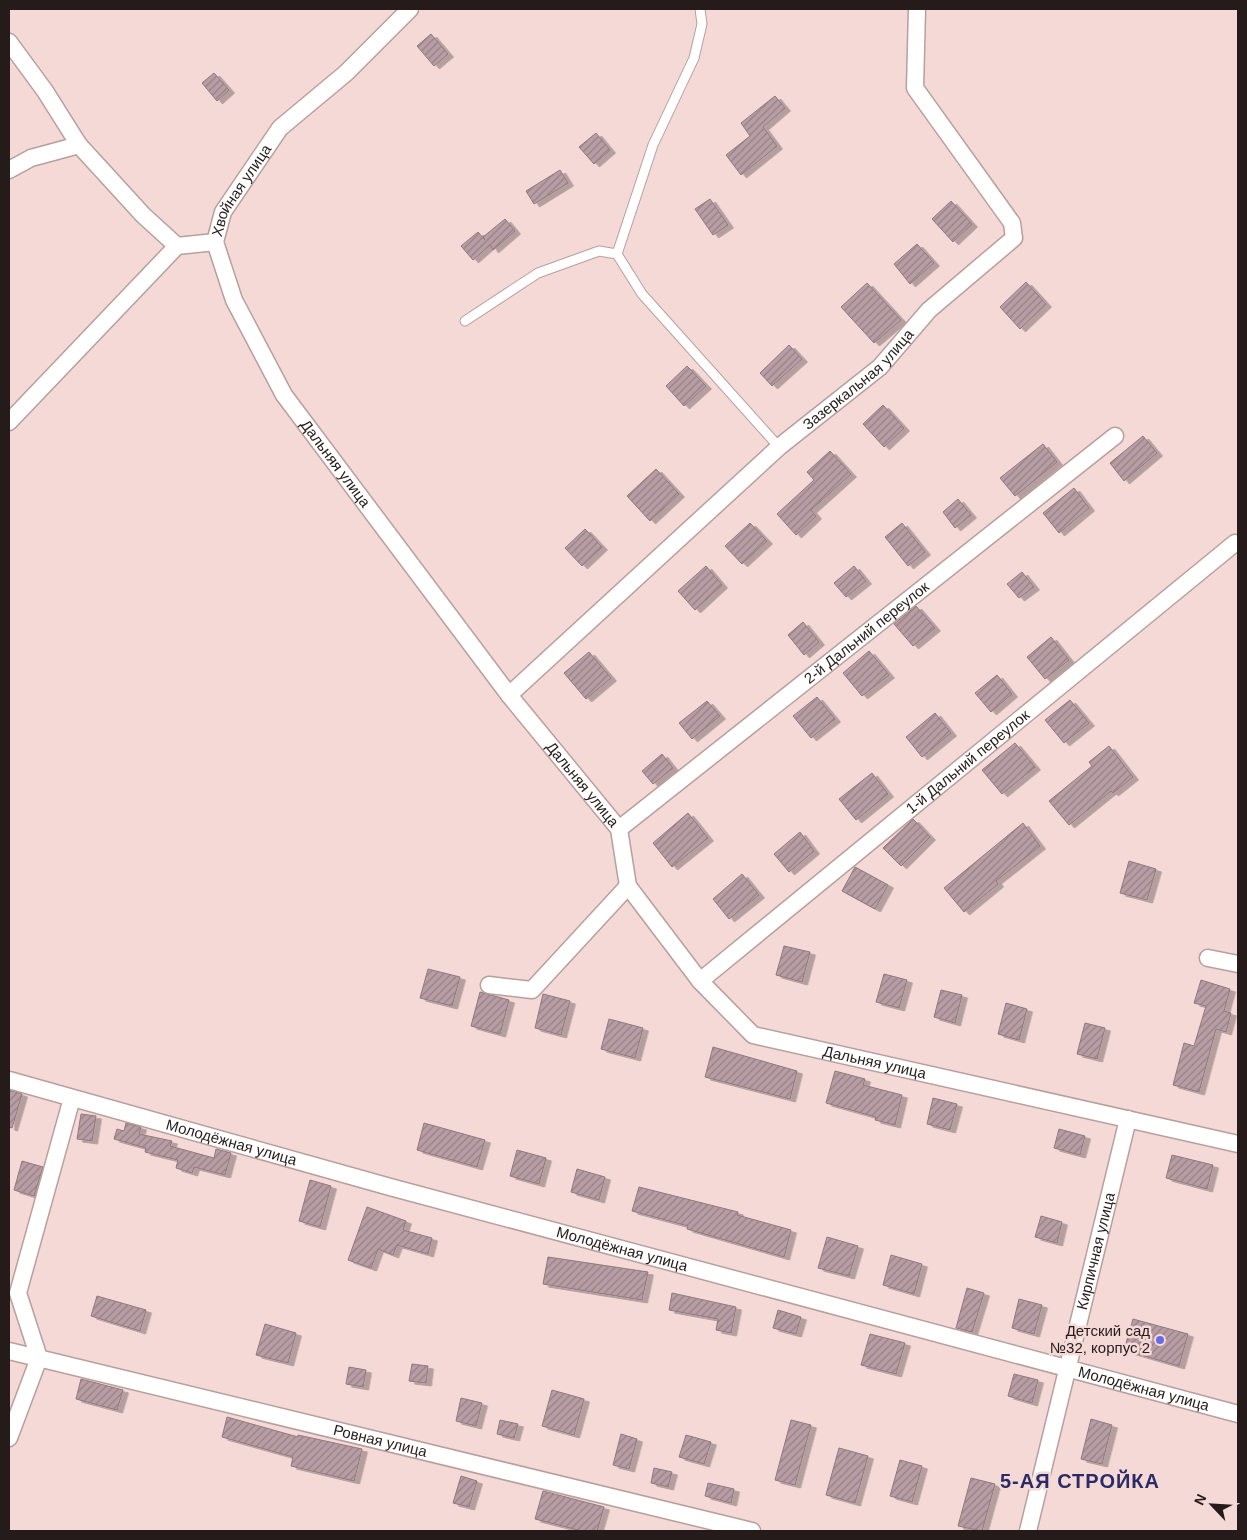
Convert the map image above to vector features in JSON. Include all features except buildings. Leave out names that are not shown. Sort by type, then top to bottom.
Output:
[{"type":"street","name":"Хвойная улица","points":[[177,246],[215,242],[224,212],[280,128],[346,73],[410,9]]},
{"type":"street","name":"Зазеркальная улица","points":[[509,695],[779,447],[880,367],[929,310],[1014,238],[1012,223],[915,88],[917,9]]},
{"type":"street","points":[[9,42],[45,91],[80,145],[143,215],[177,246],[9,422]]},
{"type":"street","points":[[9,170],[31,158],[80,145]]},
{"type":"street","name":"Дальняя улица","points":[[215,242],[234,300],[284,395],[509,695],[619,829],[628,886],[700,981],[753,1036],[1238,1144]]},
{"type":"street","name":"2-й Дальний переулок","points":[[619,829],[1115,436]]},
{"type":"street","name":"1-й Дальний переулок","points":[[700,981],[1235,543]]},
{"type":"street","points":[[489,985],[532,990],[628,886]]},
{"type":"street","points":[[1208,958],[1238,964]]},
{"type":"street","name":"Молодёжная улица","points":[[9,1080],[399,1189],[1238,1414]]},
{"type":"street","points":[[9,1438],[39,1358],[18,1293],[72,1098]]},
{"type":"street","name":"Кирпичная улица","points":[[1028,1531],[1069,1369],[1128,1119]]},
{"type":"street","name":"Ровная улица","points":[[9,1351],[752,1531]]},
{"type":"lane","points":[[700,9],[702,24],[694,58],[675,93],[653,145],[618,254],[642,294],[779,447]]},
{"type":"lane","points":[[465,321],[538,273],[599,252],[618,254]]},
{"type":"place","name":"Детский сад №32, корпус 2","points":[[1160,1340]]},
{"type":"district","name":"5-АЯ СТРОЙКА","points":[[1080,1481]]}]
